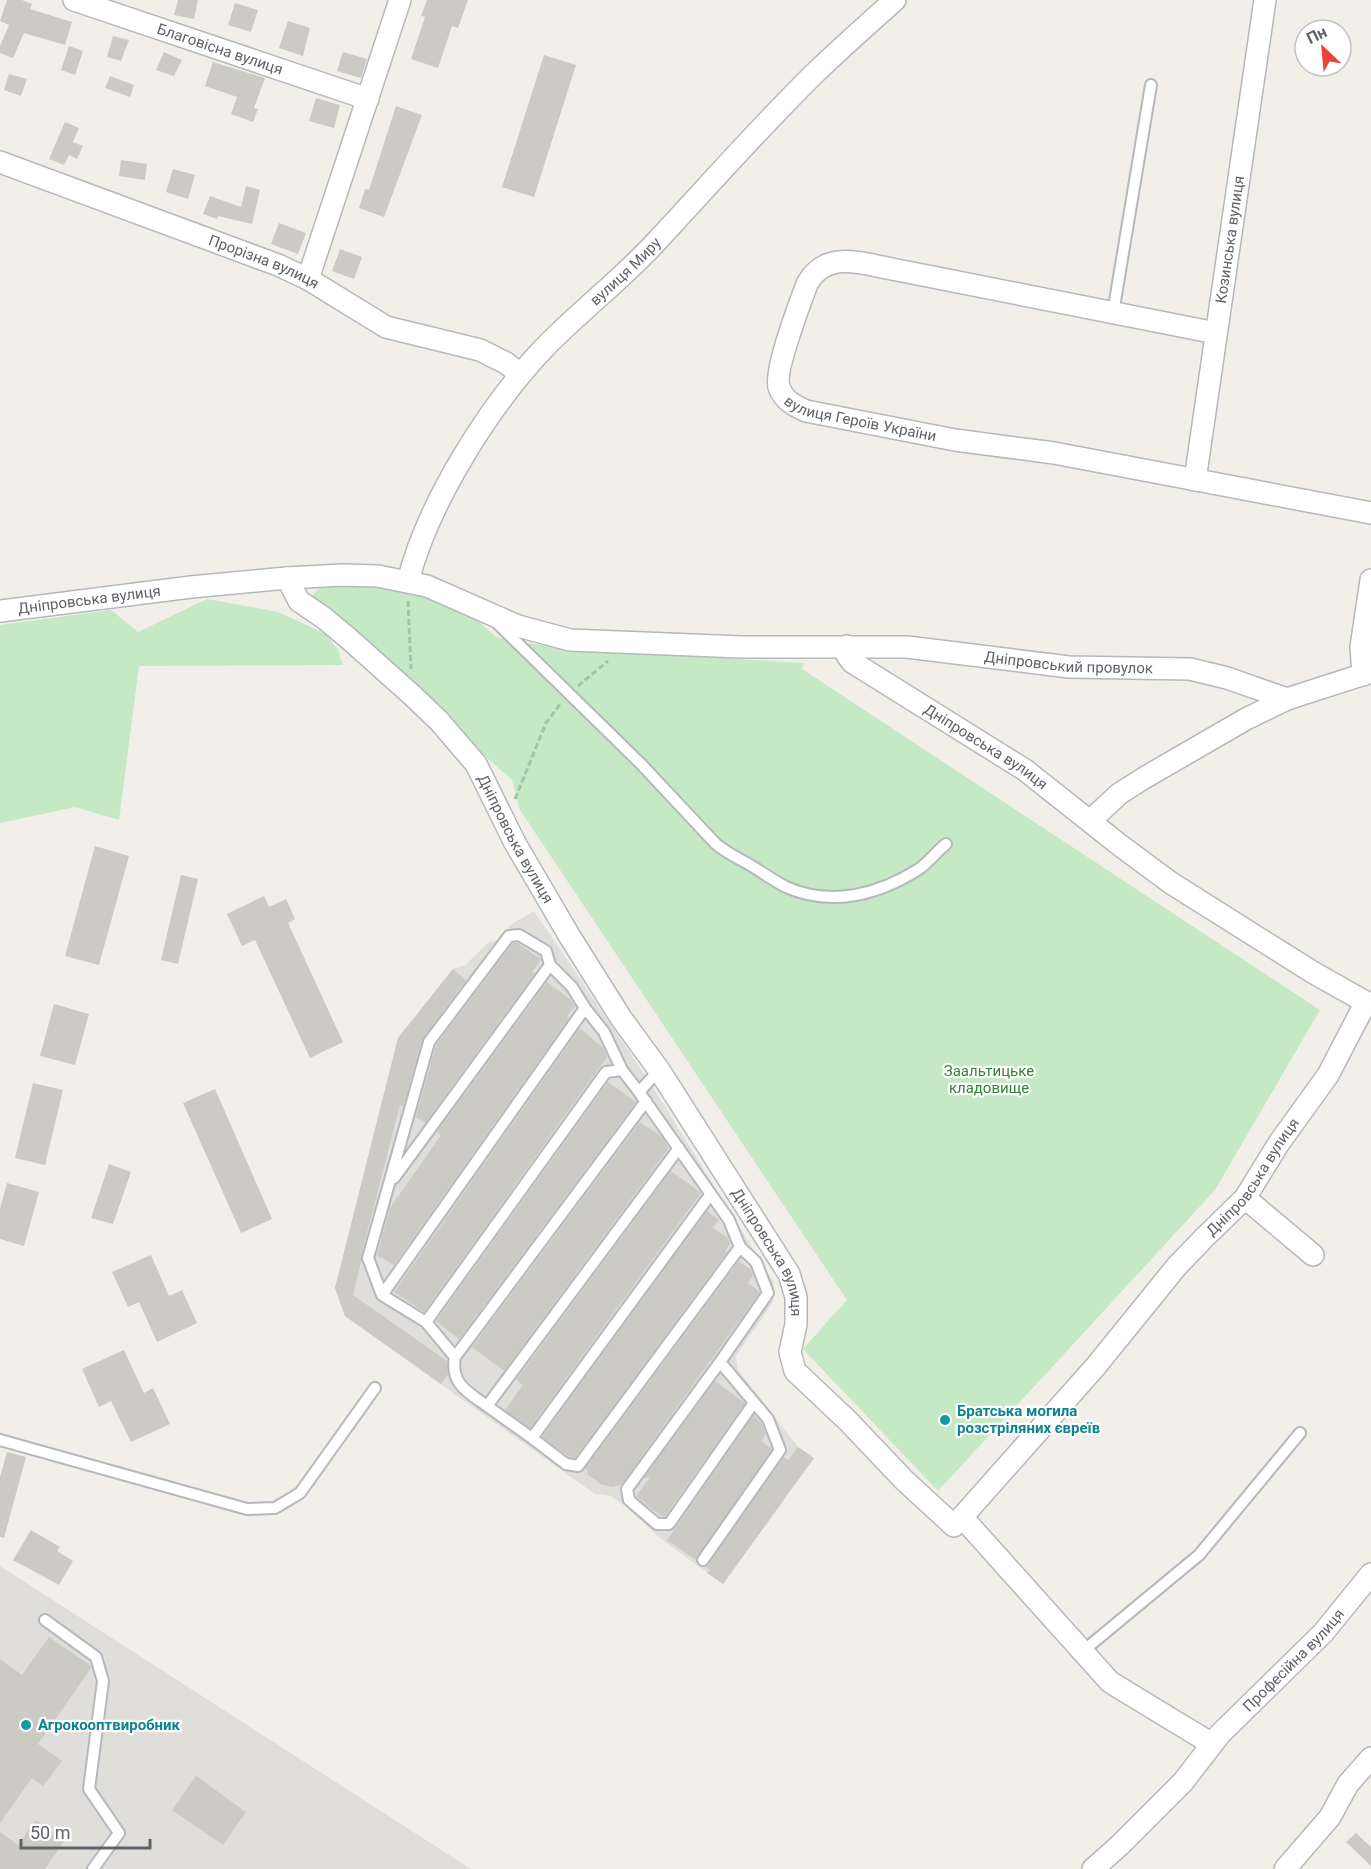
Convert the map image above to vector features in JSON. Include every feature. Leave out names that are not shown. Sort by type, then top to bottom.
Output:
[{"type":"street","name":"Благовісна вулиця","points":[[74,0],[368,99]]},
{"type":"street","points":[[308,279],[400,0]]},
{"type":"street","name":"вулиця Миру","points":[[408,581],[420,544],[448,485],[475,438],[520,374],[546,346],[643,256],[787,101],[895,0]]},
{"type":"street","name":"Козинська вулиця","points":[[1195,480],[1265,0]]},
{"type":"street","name":"Прорізна вулиця","points":[[0,162],[225,245],[308,279],[386,327],[480,350],[506,363],[520,374]]},
{"type":"street","name":"вулиця Героїв України","points":[[1216,333],[892,269],[834,262],[821,267],[812,275],[807,284],[779,369],[778,385],[787,400],[806,411],[955,440],[1054,453],[1371,513]]},
{"type":"street","name":"Дніпровська вулиця","points":[[0,611],[191,587],[287,578],[378,576],[427,586],[533,631],[570,640],[741,647],[847,646],[852,662],[1025,770],[1171,883],[1314,973],[1368,1003],[1328,1075],[1279,1143],[1245,1198],[1184,1258],[1096,1366],[954,1526],[795,1371],[790,1352],[796,1324],[796,1297],[789,1274],[659,1070],[592,974],[530,870],[476,764],[413,696],[340,631],[299,602],[287,578]]},
{"type":"street","points":[[1090,821],[1119,794],[1215,735],[1287,699],[1367,673],[1361,647],[1371,580]]},
{"type":"street","name":"Дніпровський провулок","points":[[847,646],[907,647],[1069,667],[1190,669],[1227,678],[1287,699]]},
{"type":"street","points":[[1245,1198],[1313,1255]]},
{"type":"street","points":[[962,1517],[1110,1682],[1212,1744]]},
{"type":"street","name":"Професійна вулиця","points":[[1093,1869],[1183,1782],[1212,1744],[1323,1633],[1371,1574]]},
{"type":"street","points":[[1285,1869],[1329,1817],[1348,1785],[1371,1758]]},
{"type":"lane","points":[[1113,313],[1151,86]]},
{"type":"lane","points":[[484,610],[640,764],[715,843],[725,852],[785,886],[809,895],[827,898],[857,895],[917,870],[946,844]]},
{"type":"lane","points":[[456,1357],[426,1322],[382,1295],[368,1258],[429,1042],[509,936],[519,935],[546,951],[550,965],[572,987],[604,1032],[622,1070],[729,1220],[740,1246],[756,1262],[768,1293],[627,1489],[629,1500],[657,1524],[669,1524],[753,1404]]},
{"type":"lane","points":[[391,1183],[550,965]]},
{"type":"lane","points":[[382,1295],[585,1008]]},
{"type":"lane","points":[[426,1322],[606,1072],[622,1070]]},
{"type":"lane","points":[[639,1092],[659,1070]]},
{"type":"lane","points":[[646,1101],[456,1357],[453,1368],[460,1387],[566,1464],[578,1466],[740,1246]]},
{"type":"lane","points":[[487,1406],[679,1148]]},
{"type":"lane","points":[[532,1438],[710,1195]]},
{"type":"lane","points":[[704,1560],[780,1450],[768,1419],[753,1404],[720,1362]]},
{"type":"lane","points":[[0,1440],[247,1509],[275,1508],[300,1494],[375,1388]]},
{"type":"lane","points":[[1083,1652],[1199,1555],[1300,1433]]},
{"type":"lane","points":[[45,1620],[96,1657],[103,1681],[89,1789],[119,1833],[93,1869]]},
{"type":"path","points":[[408,581],[413,696]]},
{"type":"path","points":[[506,824],[546,723],[569,694],[600,667],[632,644]]},
{"type":"shaded area","points":[[534,911],[649,1081],[774,1283],[773,1302],[736,1356],[738,1370],[798,1447],[814,1458],[723,1584],[660,1538],[611,1496],[595,1494],[345,1316],[335,1288],[398,1038],[453,969],[465,965],[488,943],[502,938],[510,925]]},
{"type":"shaded area","points":[[0,1566],[471,1869],[0,1869]]},
{"type":"green space","name":"Заальтицьке кладовище","points":[[371,586],[414,593],[442,602],[474,617],[496,637],[525,643],[637,653],[804,663],[802,669],[1320,1010],[1215,1190],[938,1491],[803,1349],[847,1300],[520,810],[512,780],[308,600],[320,587]]},
{"type":"green space","points":[[207,599],[278,612],[326,634],[338,650],[343,665],[139,666],[119,820],[75,807],[0,823],[0,625],[111,610],[138,632]]},
{"type":"building","points":[[7,0],[22,0],[32,4],[30,9],[72,22],[65,45],[24,33],[13,58],[0,53],[0,46],[9,25],[0,21]]},
{"type":"building","points":[[178,0],[198,0],[194,19],[174,15]]},
{"type":"building","points":[[427,0],[468,0],[458,28],[452,26],[438,68],[411,59],[425,17],[421,16]]},
{"type":"building","points":[[235,3],[258,10],[251,32],[228,25]]},
{"type":"building","points":[[288,21],[310,28],[303,56],[279,48]]},
{"type":"building","points":[[113,36],[129,40],[121,61],[107,57]]},
{"type":"building","points":[[69,46],[83,51],[75,75],[61,70]]},
{"type":"building","points":[[164,52],[182,60],[174,76],[156,70]]},
{"type":"building","points":[[343,52],[367,59],[361,78],[337,71]]},
{"type":"building","points":[[544,55],[576,65],[534,197],[502,187]]},
{"type":"building","points":[[213,62],[265,78],[254,108],[258,109],[253,122],[231,114],[237,97],[205,86]]},
{"type":"building","points":[[9,74],[27,79],[21,96],[4,90]]},
{"type":"building","points":[[110,76],[134,85],[130,97],[105,88]]},
{"type":"building","points":[[316,98],[340,105],[334,128],[309,121]]},
{"type":"building","points":[[396,106],[422,115],[384,217],[359,208],[365,189],[369,190]]},
{"type":"building","points":[[65,122],[79,128],[73,142],[83,146],[77,159],[69,155],[64,165],[49,159]]},
{"type":"building","points":[[121,160],[147,164],[145,180],[119,176]]},
{"type":"building","points":[[173,169],[195,175],[188,199],[166,192]]},
{"type":"building","points":[[246,186],[260,190],[252,224],[218,216],[217,219],[203,214],[210,196],[241,207]]},
{"type":"building","points":[[279,223],[306,233],[298,254],[271,244]]},
{"type":"building","points":[[340,249],[362,257],[354,279],[332,271]]},
{"type":"building","points":[[95,846],[129,856],[99,965],[65,956]]},
{"type":"building","points":[[181,875],[198,879],[178,964],[161,960]]},
{"type":"building","points":[[264,896],[269,907],[286,899],[295,919],[288,923],[343,1042],[310,1058],[255,940],[242,946],[227,914]]},
{"type":"building","points":[[513,943],[517,943],[541,959],[532,972],[535,973],[425,1123],[416,1117],[436,1045]]},
{"type":"building","points":[[453,969],[466,980],[422,1040],[403,1107],[400,1105],[353,1295],[447,1361],[448,1375],[441,1384],[345,1316],[335,1288],[398,1038]]},
{"type":"building","points":[[547,982],[570,999],[575,1006],[567,1016],[569,1018],[394,1265],[377,1255],[390,1208],[441,1135],[437,1132]]},
{"type":"building","points":[[54,1004],[89,1014],[75,1065],[40,1056]]},
{"type":"building","points":[[580,1028],[604,1049],[607,1057],[424,1312],[394,1292]]},
{"type":"building","points":[[608,1082],[636,1102],[459,1339],[436,1321]]},
{"type":"building","points":[[33,1083],[63,1090],[45,1165],[15,1158]]},
{"type":"building","points":[[215,1089],[272,1219],[241,1233],[183,1103]]},
{"type":"building","points":[[640,1122],[662,1137],[669,1148],[504,1371],[472,1347]]},
{"type":"building","points":[[109,1164],[131,1172],[113,1224],[91,1218]]},
{"type":"building","points":[[671,1171],[701,1193],[530,1428],[505,1410],[523,1385],[516,1380]]},
{"type":"building","points":[[7,1183],[39,1192],[24,1246],[0,1239],[0,1209]]},
{"type":"building","points":[[707,1211],[719,1220],[713,1228],[728,1238],[730,1244],[725,1251],[727,1252],[575,1458],[569,1457],[542,1437]]},
{"type":"building","points":[[151,1255],[169,1296],[182,1290],[197,1323],[157,1342],[139,1302],[128,1307],[112,1272]]},
{"type":"building","points":[[739,1261],[751,1270],[753,1276],[748,1283],[760,1292],[621,1485],[611,1487],[601,1484],[587,1474],[585,1469]]},
{"type":"building","points":[[124,1350],[144,1393],[153,1388],[170,1424],[131,1442],[111,1401],[99,1407],[82,1369]]},
{"type":"building","points":[[715,1381],[745,1403],[665,1516],[661,1516],[636,1496],[650,1477],[644,1478]]},
{"type":"building","points":[[754,1415],[762,1424],[766,1434],[761,1441],[772,1449],[696,1560],[667,1540]]},
{"type":"building","points":[[798,1447],[814,1458],[723,1584],[707,1573],[710,1570],[706,1567],[784,1457],[788,1460]]},
{"type":"building","points":[[7,1452],[26,1457],[4,1538],[0,1537],[0,1477]]},
{"type":"building","points":[[31,1530],[60,1547],[57,1551],[73,1561],[59,1585],[13,1560]]},
{"type":"building","name":"Агрокооптвиробник","points":[[49,1637],[91,1668],[38,1744],[62,1761],[43,1786],[32,1778],[0,1823],[0,1659],[22,1675]]},
{"type":"building","points":[[196,1776],[246,1812],[223,1845],[172,1810]]},
{"type":"building","points":[[36,1820],[65,1840],[45,1869],[0,1869],[0,1832],[18,1845]]},
{"type":"building","points":[[1356,1833],[1371,1847],[1371,1866],[1346,1842]]},
{"type":"place","name":"Братська могила розстріляних євреїв","points":[[945,1420]]},
{"type":"place","name":"Агрокооптвиробник","points":[[26,1725]]}]
